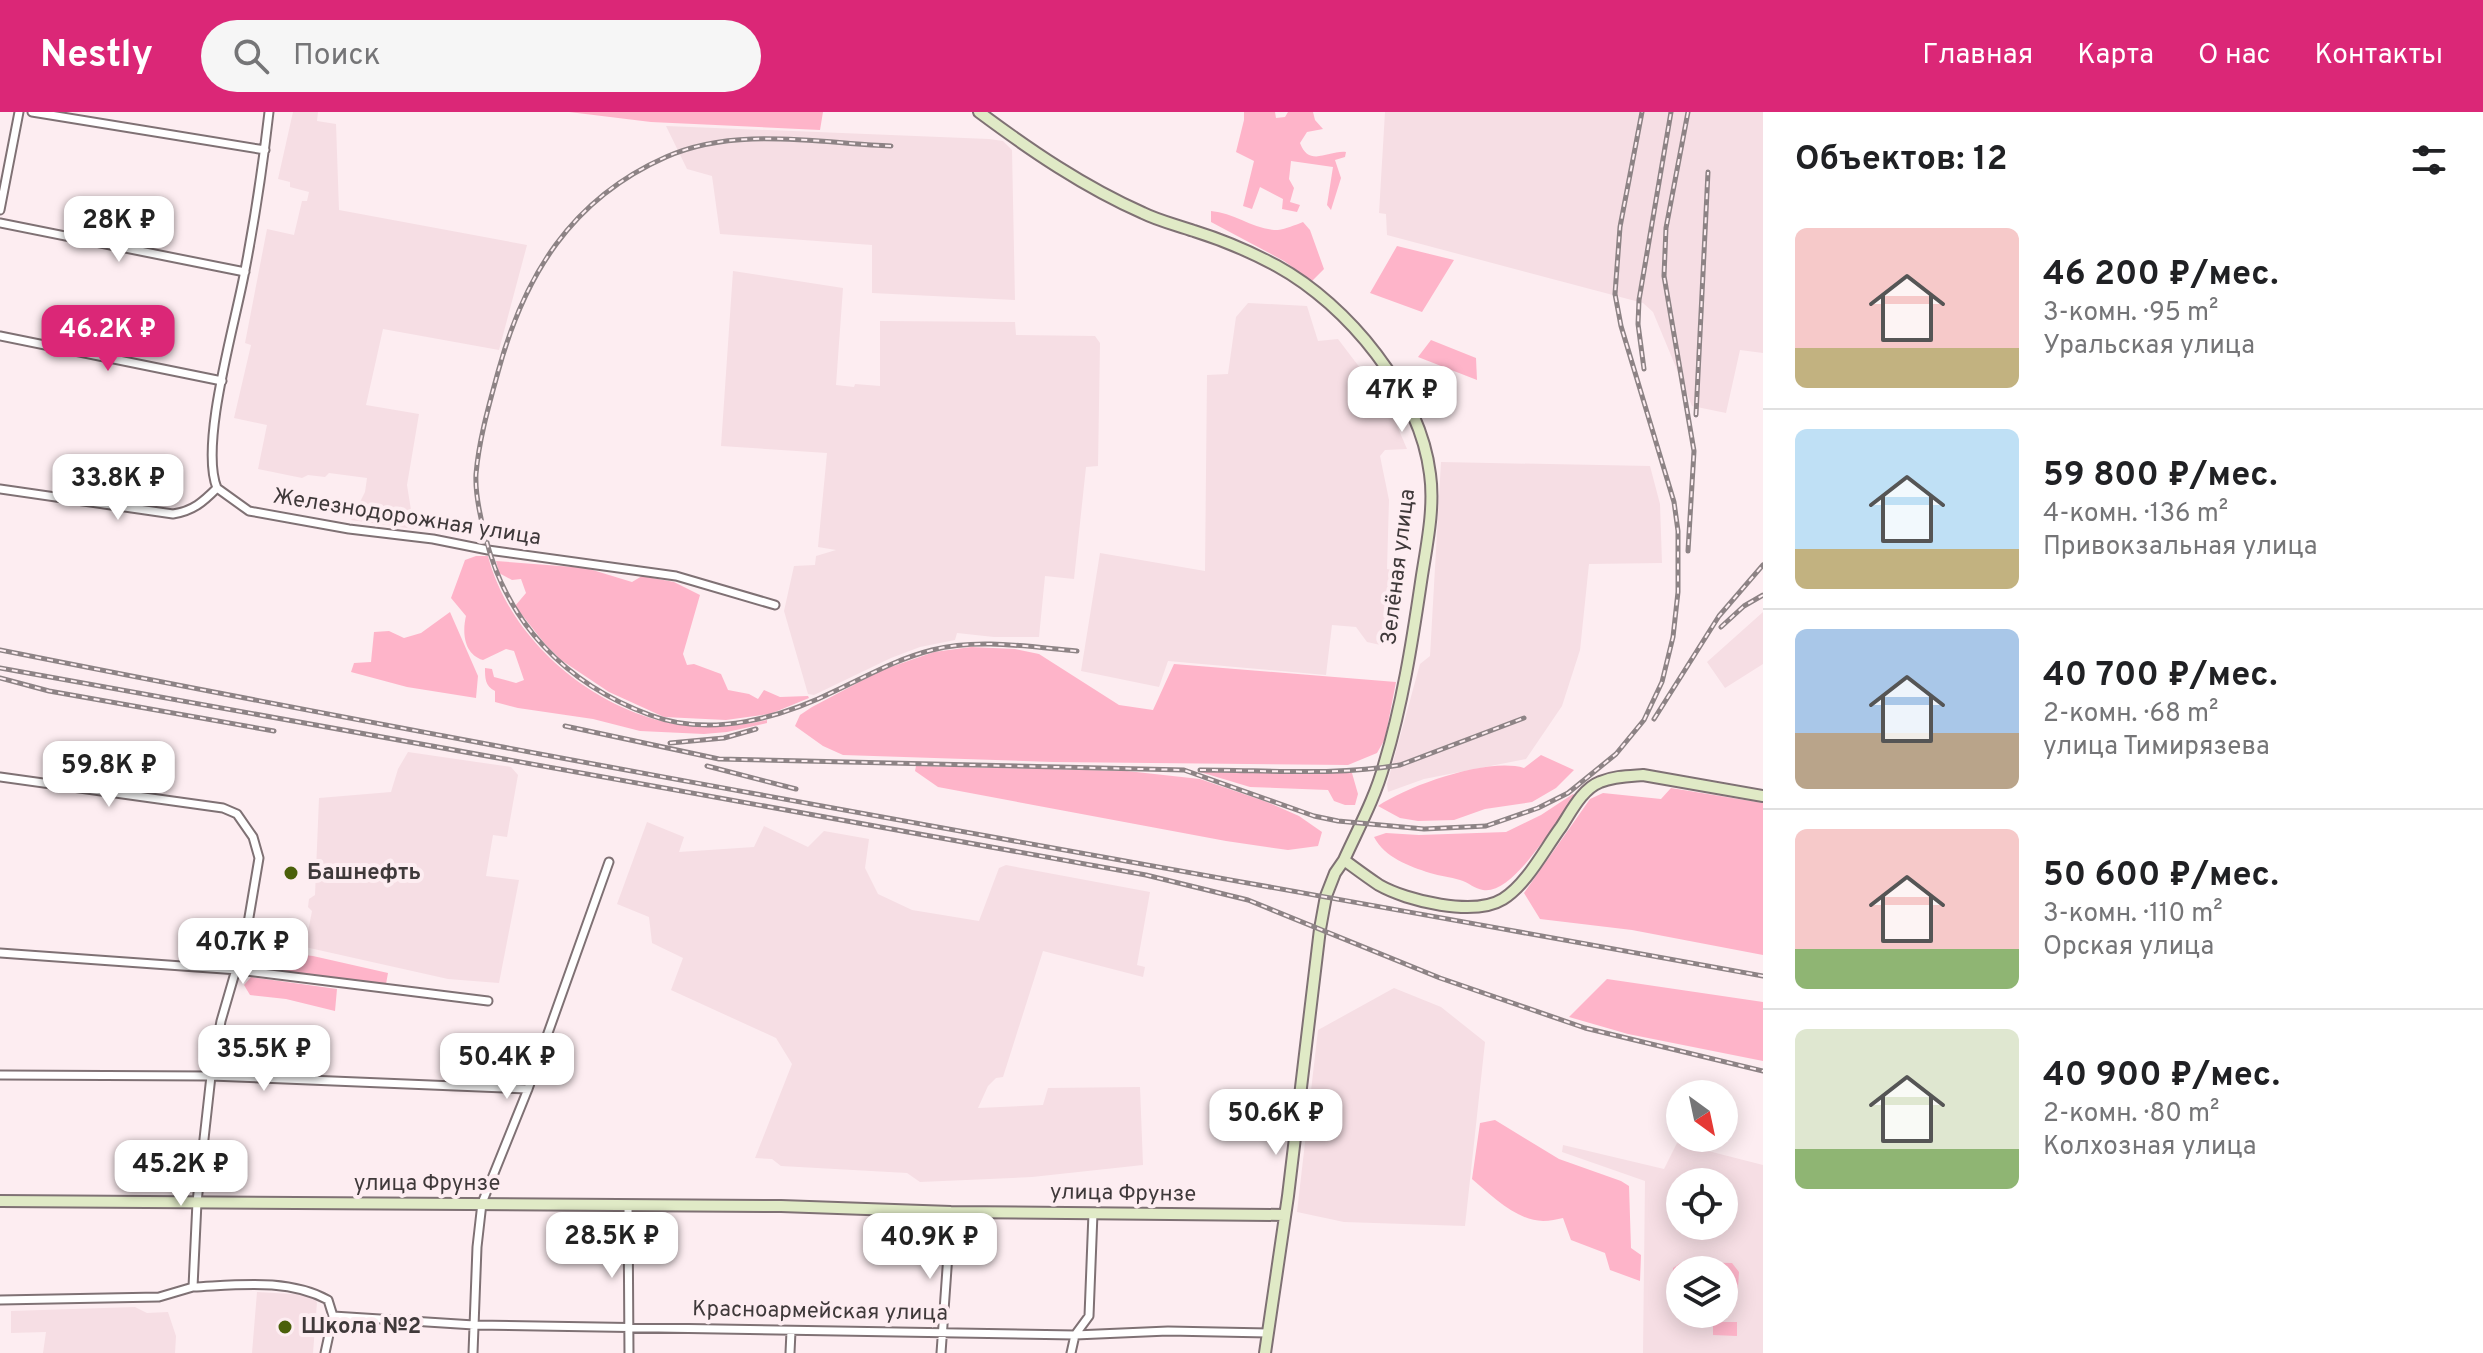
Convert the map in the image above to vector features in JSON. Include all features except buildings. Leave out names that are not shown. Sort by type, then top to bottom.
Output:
[{"type":"street","points":[[0,210],[19,112]]},
{"type":"street","points":[[32,112],[265,150]]},
{"type":"street","points":[[0,489],[173,514],[188,512],[203,503],[217,488],[211,474],[212,437],[245,272],[269,112]]},
{"type":"street","name":"Зелёная улица","points":[[979,112],[1023,145],[1091,187],[1145,215],[1237,246],[1280,268],[1327,301],[1353,327],[1392,377],[1422,441],[1431,476],[1426,551],[1413,633],[1384,768],[1325,901],[1265,1353]]},
{"type":"street","points":[[0,223],[245,272]]},
{"type":"street","points":[[0,336],[222,381]]},
{"type":"street","name":"Железнодорожная улица","points":[[217,488],[249,511],[349,529],[676,576],[775,605]]},
{"type":"street","points":[[1344,860],[1380,886],[1404,896],[1466,907],[1485,906],[1503,899],[1520,883],[1581,798],[1600,782],[1643,775],[1763,796]]},
{"type":"street","points":[[0,777],[223,808],[237,814],[253,837],[259,858],[246,935],[221,1021],[211,1076],[197,1202],[193,1287]]},
{"type":"street","points":[[473,1353],[482,1203],[528,1089],[609,862]]},
{"type":"street","points":[[0,953],[238,970],[488,1001]]},
{"type":"street","points":[[0,1075],[211,1076],[528,1089]]},
{"type":"street","name":"улица Фрунзе","points":[[0,1201],[781,1206],[951,1212],[1285,1215]]},
{"type":"street","points":[[628,1205],[629,1353]]},
{"type":"street","points":[[941,1353],[951,1212]]},
{"type":"street","points":[[1071,1353],[1075,1335],[1089,1316],[1093,1213]]},
{"type":"street","points":[[0,1300],[159,1297],[193,1287],[264,1284],[310,1290],[328,1300],[333,1316],[325,1353]]},
{"type":"street","name":"Красноармейская улица","points":[[333,1316],[474,1325],[791,1331],[1075,1335],[1168,1331],[1268,1333]]},
{"type":"street","points":[[790,1353],[791,1331]]},
{"type":"shaded area","points":[[293,112],[318,112],[317,121],[336,124],[339,210],[527,245],[499,350],[383,329],[366,405],[419,414],[407,485],[414,529],[351,520],[365,492],[367,478],[329,473],[325,477],[308,475],[302,478],[258,469],[267,425],[234,418],[251,345],[245,343],[267,229],[294,235],[302,201],[307,201],[309,192],[290,187],[290,182],[278,179]]},
{"type":"shaded area","points":[[569,112],[823,112],[820,130],[651,122]]},
{"type":"shaded area","points":[[1244,112],[1275,112],[1276,118],[1285,117],[1288,112],[1313,112],[1323,129],[1307,132],[1300,143],[1304,150],[1314,156],[1346,152],[1345,157],[1335,160],[1341,178],[1331,210],[1327,205],[1333,167],[1291,161],[1289,179],[1294,188],[1290,202],[1300,205],[1297,212],[1282,209],[1283,199],[1260,187],[1252,209],[1243,206],[1254,161],[1236,152]]},
{"type":"shaded area","points":[[1385,112],[1763,112],[1763,353],[1740,350],[1726,413],[1692,406],[1653,312],[1643,303],[1387,235],[1386,214],[1379,213]]},
{"type":"shaded area","points":[[666,126],[1003,141],[1012,150],[1015,300],[872,293],[872,245],[720,234],[712,176],[687,169]]},
{"type":"shaded area","points":[[1211,211],[1269,229],[1281,229],[1303,222],[1310,230],[1324,269],[1312,281],[1284,261],[1211,222]]},
{"type":"shaded area","points":[[1397,246],[1454,260],[1422,312],[1370,293]]},
{"type":"shaded area","points":[[733,271],[843,288],[836,385],[880,386],[880,321],[1015,322],[1016,335],[1095,336],[1100,343],[1098,466],[1086,467],[1074,579],[1045,576],[1039,637],[957,633],[955,640],[920,647],[814,695],[808,694],[784,611],[794,566],[815,565],[816,556],[836,550],[818,547],[827,453],[721,446]]},
{"type":"shaded area","points":[[1248,303],[1307,306],[1318,341],[1338,339],[1376,389],[1383,393],[1407,449],[1385,450],[1380,456],[1389,500],[1387,569],[1392,570],[1391,628],[1385,646],[1367,642],[1356,627],[1332,625],[1326,675],[1168,661],[1159,687],[1081,671],[1100,553],[1205,571],[1207,375],[1228,374],[1236,317]]},
{"type":"shaded area","points":[[1431,340],[1476,358],[1477,380],[1418,357]]},
{"type":"shaded area","points":[[1441,462],[1650,466],[1660,504],[1662,563],[1589,564],[1580,650],[1562,706],[1526,759],[1424,779],[1388,792],[1387,784],[1420,664],[1430,656]]},
{"type":"shaded area","points":[[488,556],[499,587],[515,616],[536,643],[560,668],[588,688],[618,705],[681,725],[724,726],[767,720],[767,723],[704,734],[640,731],[593,719],[495,702],[495,691],[487,684],[485,668],[492,669],[494,677],[516,683],[524,680],[514,651],[506,649],[483,660],[468,648],[464,629],[466,616],[451,598],[465,560]]},
{"type":"shaded area","points":[[496,561],[586,568],[632,582],[642,576],[674,582],[700,595],[683,654],[687,665],[694,664],[721,674],[728,690],[758,699],[764,690],[780,697],[809,698],[770,714],[726,720],[664,717],[609,692],[561,660],[515,606],[526,593],[521,579],[512,580],[499,573]]},
{"type":"shaded area","points":[[450,612],[478,676],[476,698],[407,687],[351,672],[354,663],[371,662],[374,632],[389,631],[404,638],[421,633]]},
{"type":"shaded area","points":[[1763,612],[1763,664],[1725,688],[1707,662]]},
{"type":"shaded area","points":[[971,647],[1015,649],[1039,654],[1119,705],[1153,710],[1174,664],[1396,682],[1385,739],[1377,753],[1348,765],[1053,762],[843,755],[823,746],[795,726],[800,715],[812,707],[882,670],[934,652]]},
{"type":"shaded area","points":[[408,752],[511,767],[518,775],[507,837],[493,835],[486,876],[519,880],[499,983],[448,979],[305,947],[312,911],[308,907],[309,899],[315,895],[319,798],[391,792],[398,769]]},
{"type":"shaded area","points":[[1541,755],[1574,770],[1556,788],[1532,802],[1485,809],[1454,820],[1418,821],[1400,818],[1378,806],[1409,790],[1450,775],[1491,766],[1524,768]]},
{"type":"shaded area","points":[[916,766],[1127,771],[1200,779],[1267,802],[1299,816],[1322,832],[1318,846],[1288,850],[1226,841],[938,787],[915,771]]},
{"type":"shaded area","points":[[1200,772],[1352,773],[1358,794],[1355,805],[1345,805],[1334,801],[1328,790],[1250,787]]},
{"type":"shaded area","points":[[1671,788],[1763,803],[1763,955],[1632,930],[1540,919],[1524,893],[1590,799],[1603,793],[1661,799]]},
{"type":"shaded area","points":[[1573,794],[1577,797],[1534,854],[1508,881],[1495,888],[1483,890],[1406,864],[1391,856],[1374,837],[1386,833],[1506,832],[1541,815]]},
{"type":"shaded area","points":[[647,822],[684,837],[679,852],[754,847],[764,826],[808,847],[824,831],[869,839],[865,868],[878,894],[912,910],[979,921],[999,868],[1006,865],[1150,892],[1137,965],[1145,967],[1143,977],[1043,951],[1003,1077],[996,1078],[988,1086],[978,1108],[1043,1105],[1048,1088],[1140,1087],[1143,1165],[1032,1177],[920,1182],[907,1173],[781,1166],[772,1159],[755,1158],[792,1064],[776,1038],[671,990],[683,958],[652,943],[649,917],[617,904]]},
{"type":"shaded area","points":[[285,953],[388,973],[386,984],[287,973],[276,968],[280,956]]},
{"type":"shaded area","points":[[251,977],[337,989],[335,1011],[286,999],[250,995],[244,985]]},
{"type":"shaded area","points":[[1607,979],[1763,1002],[1763,1061],[1628,1034],[1569,1017]]},
{"type":"shaded area","points":[[1394,988],[1441,1007],[1485,1042],[1465,1226],[1344,1222],[1297,1212],[1318,1030]]},
{"type":"shaded area","points":[[1495,1120],[1559,1159],[1629,1186],[1631,1248],[1641,1255],[1640,1281],[1610,1270],[1605,1253],[1571,1240],[1563,1218],[1543,1221],[1524,1217],[1472,1179],[1480,1123]]},
{"type":"shaded area","points":[[1563,1145],[1664,1169],[1672,1152],[1712,1152],[1763,1165],[1763,1353],[1643,1353],[1645,1181],[1562,1152]]},
{"type":"shaded area","name":"Школа №2","points":[[257,1292],[310,1295],[317,1302],[313,1353],[252,1353]]},
{"type":"shaded area","points":[[135,1307],[147,1313],[168,1312],[176,1336],[175,1353],[43,1353],[46,1332],[11,1333],[11,1311]]},
{"type":"shaded area","points":[[1713,1328],[1737,1328],[1737,1336],[1713,1335]]},
{"type":"railway","points":[[565,726],[719,759],[1184,770],[1314,816],[1424,829],[1486,826],[1538,808],[1568,793],[1616,754],[1644,720],[1662,682],[1673,637],[1678,592],[1678,531],[1674,502],[1621,326],[1615,294],[1620,227],[1642,112]]},
{"type":"railway","points":[[1644,369],[1638,324],[1639,300],[1671,112]]},
{"type":"railway","points":[[1688,112],[1666,228],[1664,276],[1694,451],[1688,551]]},
{"type":"railway","points":[[891,146],[749,139],[693,148],[666,157],[633,174],[578,218],[556,244],[522,304],[498,372],[485,422],[477,461],[476,489],[481,520],[495,567],[524,622],[566,668],[620,702],[673,722],[721,725],[769,716],[815,700],[907,658],[950,646],[1004,644],[1077,651]]},
{"type":"railway","points":[[1696,415],[1708,172]]},
{"type":"railway","points":[[1654,719],[1719,616],[1763,565]]},
{"type":"railway","points":[[1721,627],[1744,606],[1763,595]]},
{"type":"railway","points":[[0,650],[660,776],[1763,976]]},
{"type":"railway","points":[[0,668],[1146,875],[1248,900],[1440,978],[1585,1028],[1763,1071]]},
{"type":"railway","points":[[0,678],[49,691],[274,731]]},
{"type":"railway","points":[[1200,770],[1325,771],[1400,765],[1524,718]]},
{"type":"railway","points":[[670,743],[724,738],[756,729]]},
{"type":"railway","points":[[707,766],[796,789]]},
{"type":"place","name":"Башнефть","points":[[291,873]]},
{"type":"place","name":"Школа №2","points":[[285,1327]]}]
